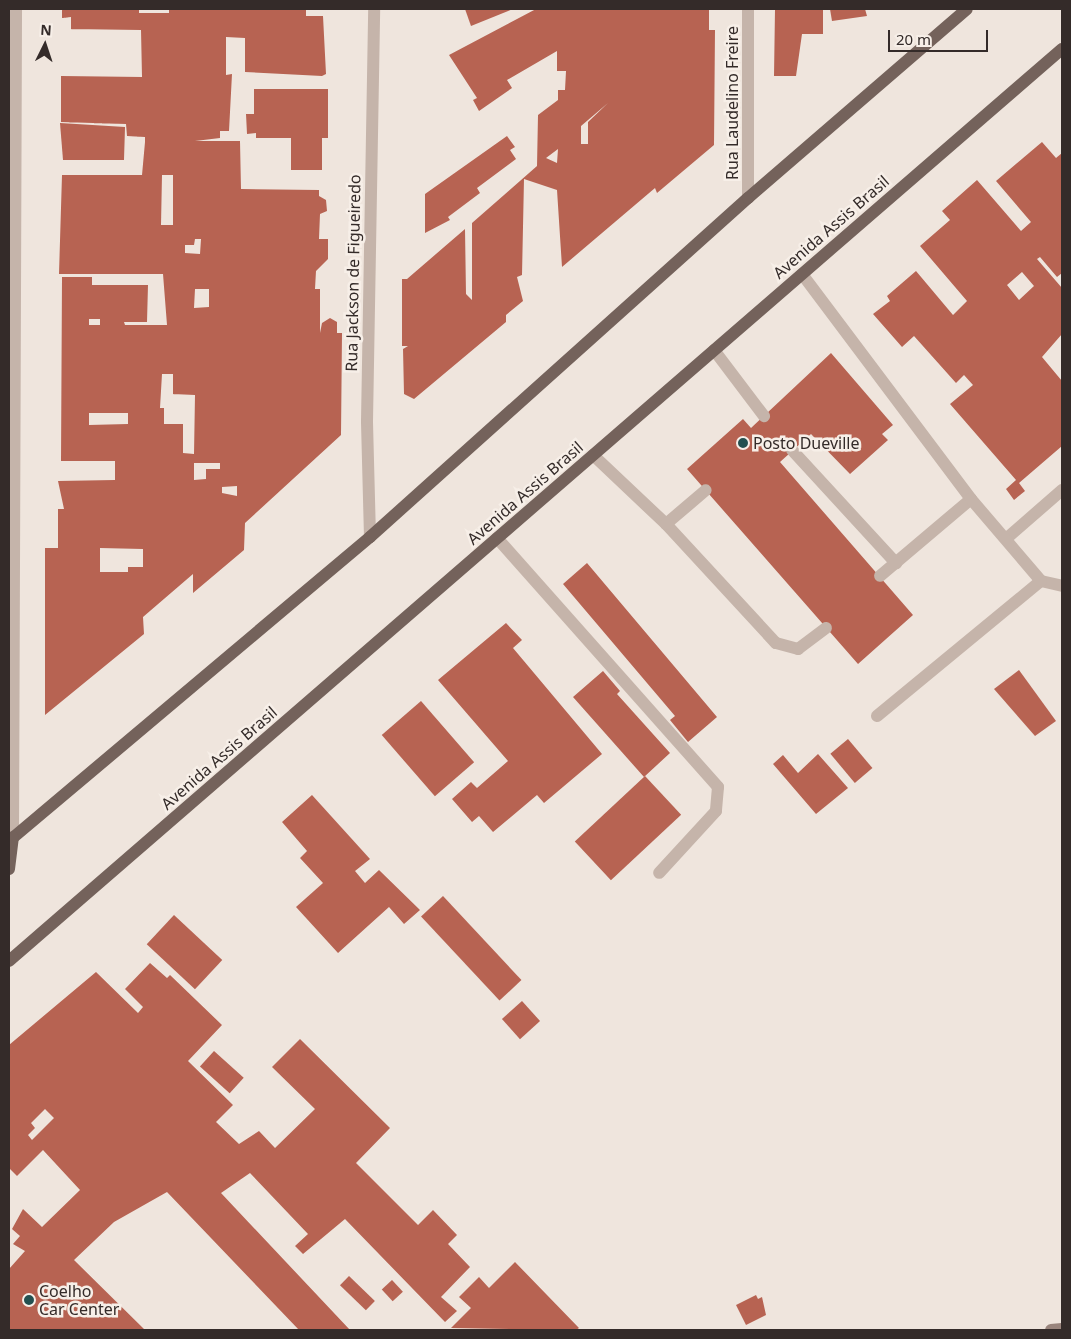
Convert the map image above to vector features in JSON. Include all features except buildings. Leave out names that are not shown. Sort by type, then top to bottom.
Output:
[{"type":"main road","points":[[9,870],[11,839],[370,537],[748,198],[967,9]]},
{"type":"main road","name":"Avenida Assis Brasil","points":[[9,961],[1062,49]]},
{"type":"main road","points":[[1051,1330],[1062,1329]]},
{"type":"street","points":[[11,839],[16,9]]},
{"type":"street","name":"Rua Jackson de Figueiredo","points":[[370,537],[366,421],[374,9]]},
{"type":"street","name":"Rua Laudelino Freire","points":[[748,9],[748,198]]},
{"type":"street","points":[[802,274],[971,499],[1008,538],[1041,581],[1062,586]]},
{"type":"street","points":[[714,350],[764,416]]},
{"type":"street","points":[[792,450],[896,562]]},
{"type":"street","points":[[593,455],[666,524],[776,644],[798,649],[826,628]]},
{"type":"street","points":[[666,524],[706,490]]},
{"type":"street","points":[[1008,538],[1062,490]]},
{"type":"street","points":[[880,576],[971,499]]},
{"type":"street","points":[[498,538],[718,788],[716,811],[659,873]]},
{"type":"street","points":[[877,716],[1041,581]]},
{"type":"place","name":"Posto Dueville","points":[[743,443]]},
{"type":"place","name":"Coelho Car Center","points":[[29,1300]]}]
